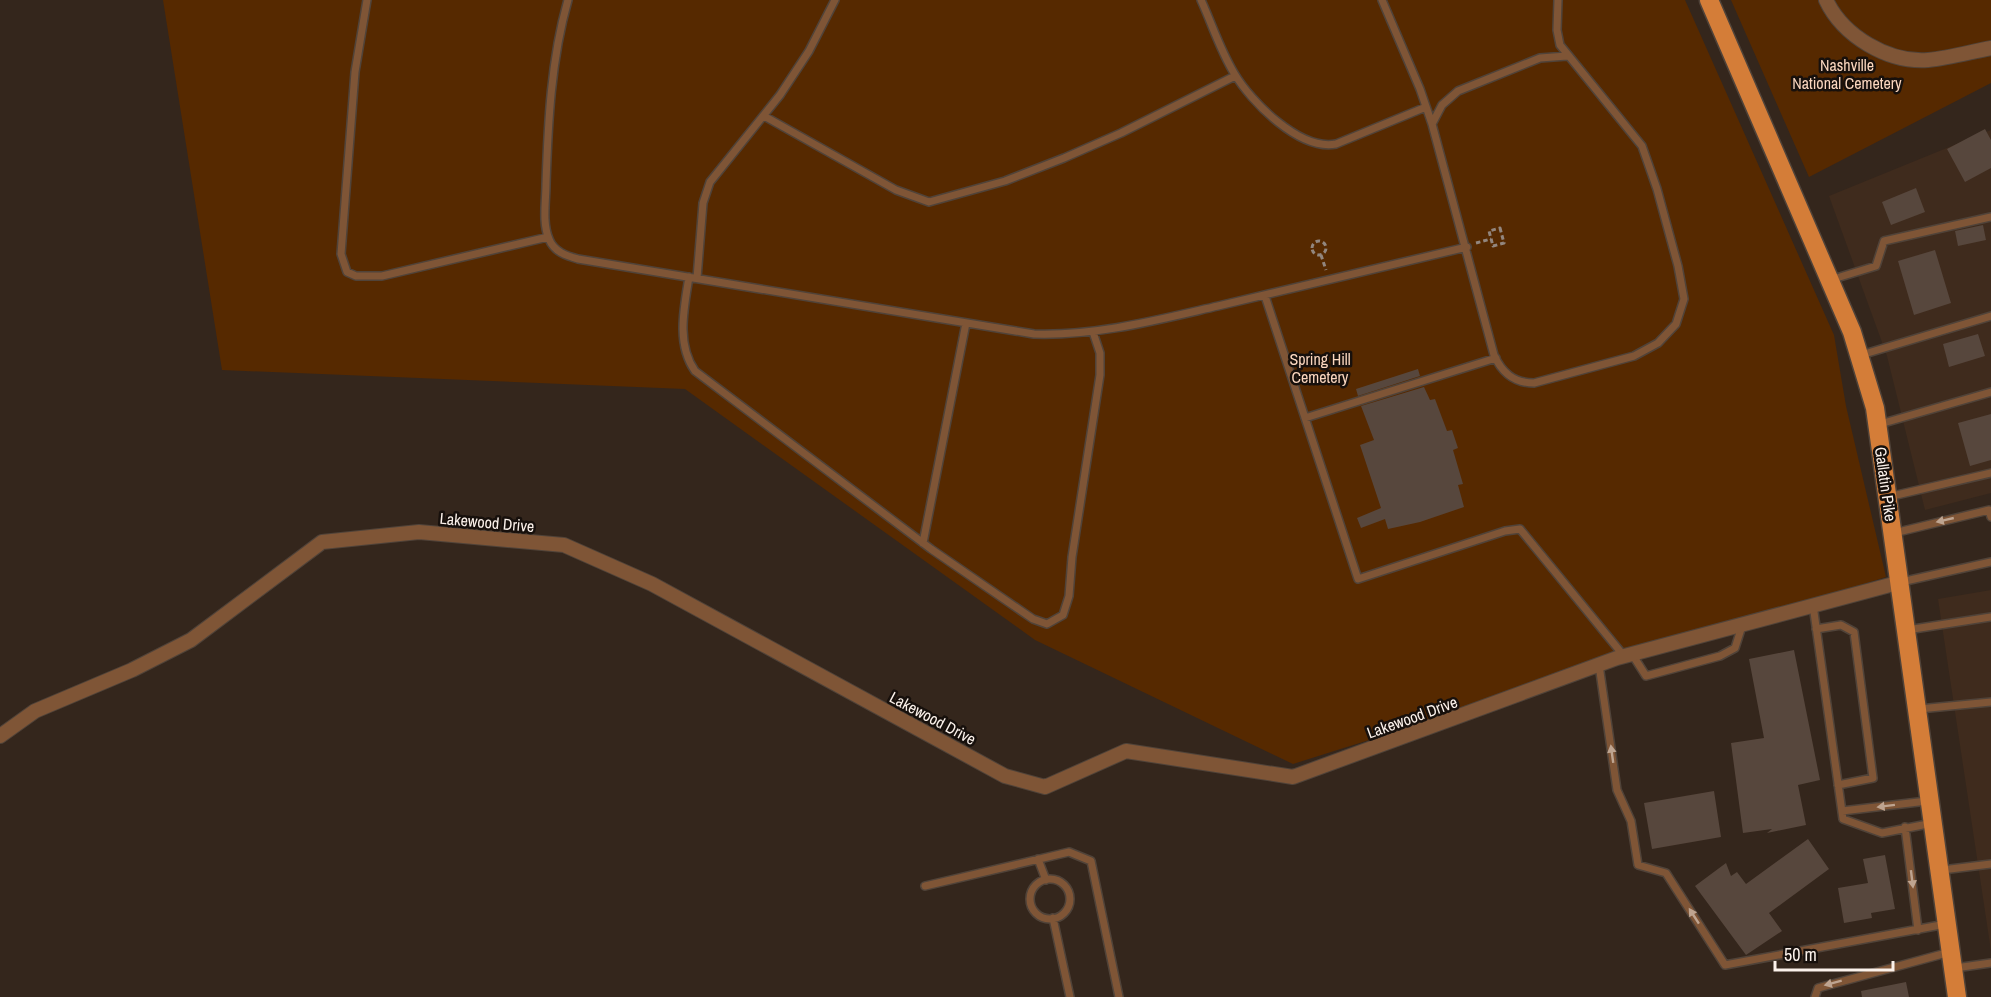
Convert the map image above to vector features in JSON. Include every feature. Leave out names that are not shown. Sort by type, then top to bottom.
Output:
[{"type":"main road","name":"Gallatin Pike","points":[[1709,0],[1830,280],[1859,356],[1877,424],[1901,582],[1957,997]]},
{"type":"street","points":[[1826,0],[1832,12],[1856,37],[1894,57],[1926,60],[1991,48]]},
{"type":"street","name":"Lakewood Drive","points":[[0,736],[35,711],[132,670],[191,640],[322,542],[419,532],[564,545],[652,584],[1005,776],[1045,787],[1126,751],[1293,777],[1628,655],[1901,582]]},
{"type":"lane","points":[[367,0],[361,24],[350,127],[341,242],[345,269],[356,276],[382,276],[548,237]]},
{"type":"lane","points":[[568,0],[556,56],[546,200],[548,237],[564,255],[578,259],[1034,334],[1094,332],[1265,296],[1467,246]]},
{"type":"lane","points":[[835,0],[809,51],[764,116],[710,182],[703,203],[693,278],[684,307],[684,346],[688,361],[695,371],[923,543],[1041,623],[1053,623],[1063,615],[1069,596],[1072,557],[1100,375],[1100,353],[1094,332]]},
{"type":"lane","points":[[1201,0],[1236,76],[1248,93],[1291,131],[1309,143],[1322,146],[1343,142],[1426,107]]},
{"type":"lane","points":[[1382,0],[1432,124],[1496,358],[1502,369],[1514,379],[1524,383],[1540,382],[1646,350],[1668,335],[1681,311],[1684,299],[1678,266],[1651,166],[1642,147],[1560,45],[1557,30],[1558,0]]},
{"type":"lane","points":[[1432,124],[1442,105],[1458,91],[1540,58],[1567,56]]},
{"type":"lane","points":[[764,116],[902,194],[929,202],[1005,180],[1064,158],[1121,133],[1236,76]]},
{"type":"lane","points":[[1830,280],[1876,266],[1884,241],[1991,217]]},
{"type":"lane","points":[[1265,296],[1358,579],[1505,531],[1520,529],[1646,676],[1728,652],[1735,648],[1743,624]]},
{"type":"lane","points":[[1859,356],[1991,316]]},
{"type":"lane","points":[[923,543],[966,323]]},
{"type":"lane","points":[[1305,418],[1496,358]]},
{"type":"lane","points":[[1877,424],[1991,392]]},
{"type":"lane","points":[[1888,497],[1991,474]]},
{"type":"lane","points":[[1893,532],[1990,512]]},
{"type":"lane","points":[[1901,582],[1991,562]]},
{"type":"lane","points":[[1813,606],[1843,819],[1882,833],[1933,823]]},
{"type":"lane","points":[[1907,630],[1991,617]]},
{"type":"lane","points":[[1816,629],[1841,625],[1854,632],[1873,778],[1838,785]]},
{"type":"lane","points":[[1599,665],[1617,790],[1631,821],[1638,865],[1666,873],[1725,965],[1946,924]]},
{"type":"lane","points":[[1918,709],[1991,702]]},
{"type":"lane","points":[[1842,811],[1930,801]]},
{"type":"lane","points":[[1905,827],[1918,930]]},
{"type":"lane","points":[[925,886],[1069,852],[1091,861],[1119,997]]},
{"type":"lane","points":[[1038,859],[1047,880]]},
{"type":"lane","points":[[1939,870],[1991,866]]},
{"type":"lane","points":[[1047,880],[1060,882],[1065,886],[1069,899],[1065,912],[1053,918],[1036,913],[1030,902],[1036,885],[1047,880]]},
{"type":"lane","points":[[1053,918],[1070,997]]},
{"type":"lane","points":[[1815,997],[1818,987],[1951,960],[1991,963]]},
{"type":"path","points":[[1500,228],[1504,243],[1493,246],[1491,238],[1489,231],[1500,228]]},
{"type":"path","points":[[1467,246],[1491,238]]},
{"type":"path","points":[[1320,240],[1325,243],[1325,252],[1319,255],[1314,253],[1312,249],[1314,243],[1320,240]]},
{"type":"shaded area","points":[[1991,130],[1991,493],[1925,510],[1887,356],[1829,196]]},
{"type":"shaded area","points":[[1991,590],[1991,951],[1938,599]]},
{"type":"green space","name":"Spring Hill Cemetery","points":[[163,0],[1685,0],[1834,335],[1846,406],[1886,577],[1293,764],[1035,640],[685,389],[222,370]]},
{"type":"green space","name":"Nashville National Cemetery","points":[[1731,0],[1991,0],[1991,83],[1809,177]]},
{"type":"building","points":[[1985,129],[1991,140],[1991,168],[1965,182],[1947,149]]},
{"type":"building","points":[[1916,188],[1925,212],[1891,225],[1882,202]]},
{"type":"building","points":[[1983,225],[1986,240],[1958,246],[1955,231]]},
{"type":"building","points":[[1935,250],[1951,303],[1914,315],[1898,261]]},
{"type":"building","points":[[1978,334],[1985,356],[1949,367],[1943,344]]},
{"type":"building","points":[[1418,369],[1420,376],[1358,396],[1356,389]]},
{"type":"building","points":[[1424,387],[1430,400],[1435,399],[1447,431],[1452,430],[1458,448],[1453,450],[1463,484],[1458,485],[1464,507],[1420,522],[1388,529],[1385,519],[1361,528],[1357,518],[1381,508],[1360,445],[1374,440],[1361,406]]},
{"type":"building","points":[[1991,414],[1991,460],[1970,466],[1958,423]]},
{"type":"building","points":[[1794,650],[1820,780],[1798,785],[1806,825],[1767,833],[1772,829],[1743,833],[1731,743],[1764,738],[1749,659]]},
{"type":"building","points":[[1714,791],[1721,837],[1652,849],[1644,803]]},
{"type":"building","points":[[1808,839],[1829,869],[1769,913],[1782,931],[1746,955],[1695,886],[1726,863],[1731,876],[1737,872],[1746,884]]},
{"type":"building","points":[[1885,855],[1895,909],[1871,913],[1872,918],[1844,923],[1838,888],[1868,883],[1863,859]]},
{"type":"building","points":[[1906,982],[1909,997],[1862,997],[1861,991]]}]
